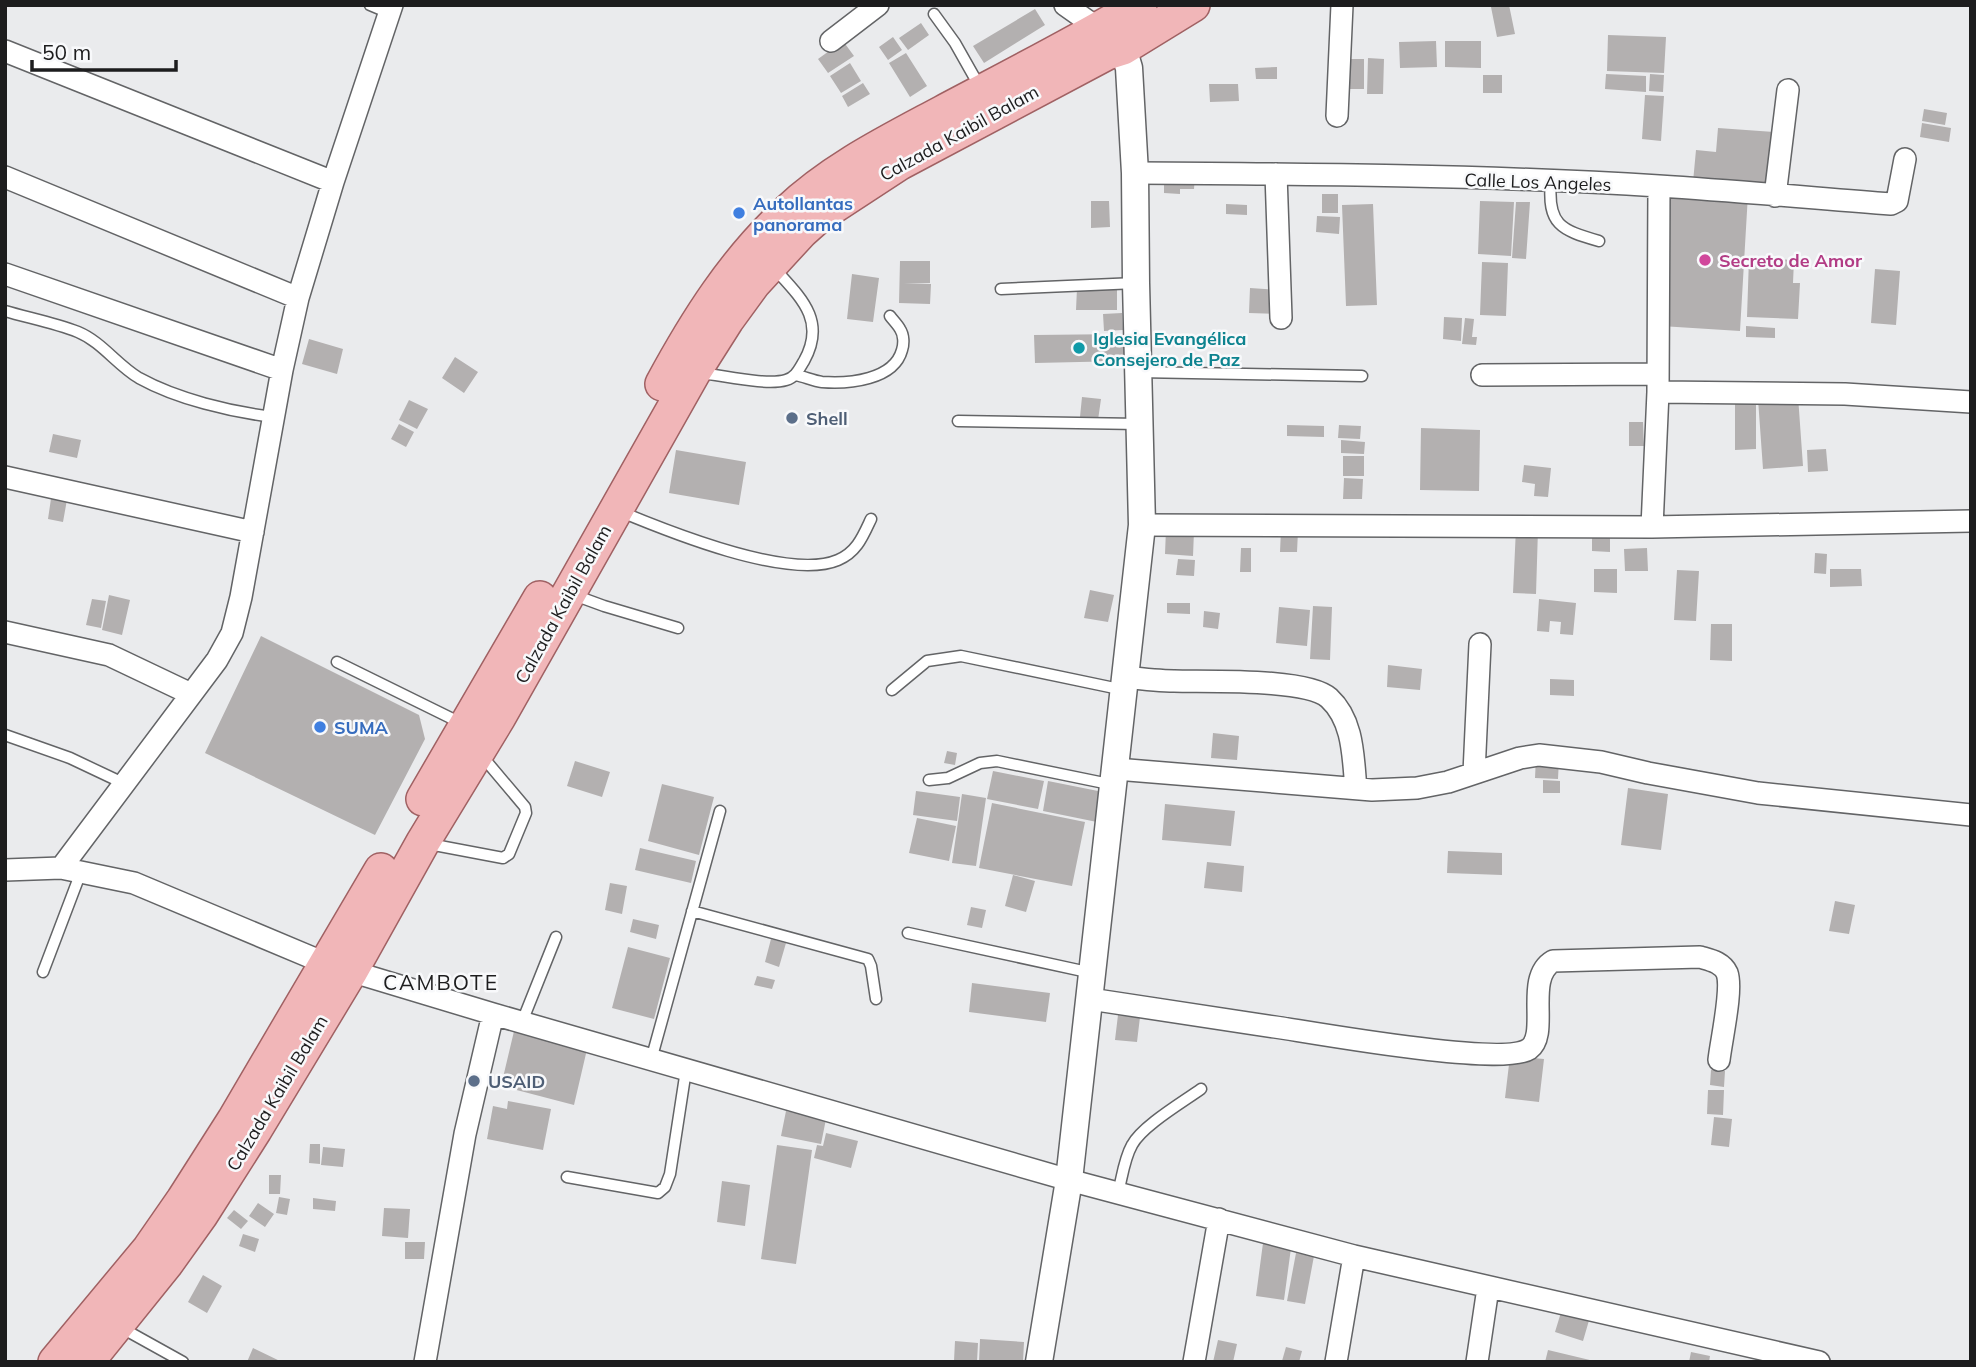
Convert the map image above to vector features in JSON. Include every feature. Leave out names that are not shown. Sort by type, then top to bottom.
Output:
[{"type":"main road","name":"Calzada Kaibil Balam","points":[[55,1362],[149,1248],[423,842],[472,738],[569,593],[694,372],[754,283],[819,216],[900,163],[1108,53],[1111,38],[1140,5]]},
{"type":"main road","name":"Calzada Kaibil Balam","points":[[87,1362],[118,1326],[201,1215],[255,1130],[339,967],[472,738],[684,343],[749,250],[820,184],[875,148],[982,92],[1193,5]]},
{"type":"street","points":[[831,41],[878,5]]},
{"type":"street","points":[[1337,116],[1342,5]]},
{"type":"street","points":[[1039,1362],[1069,1181],[1142,525],[1135,173],[1129,68],[1111,38],[1067,6]]},
{"type":"street","points":[[71,870],[125,784],[217,660],[232,633],[298,298],[384,8]]},
{"type":"street","points":[[5,51],[333,182]]},
{"type":"street","points":[[1775,196],[1788,90]]},
{"type":"street","name":"Calle Los Angeles","points":[[1135,173],[1551,181],[1659,186],[1894,204],[1897,201],[1905,159]]},
{"type":"street","points":[[1276,174],[1281,318]]},
{"type":"street","points":[[5,177],[298,298]]},
{"type":"street","points":[[1652,527],[1658,383],[1659,186]]},
{"type":"street","points":[[5,274],[282,370]]},
{"type":"street","points":[[1482,375],[1971,402]]},
{"type":"street","points":[[5,477],[253,532]]},
{"type":"street","points":[[1142,525],[1652,527],[1971,522]]},
{"type":"street","points":[[5,632],[109,655],[191,694]]},
{"type":"street","points":[[1474,773],[1480,643]]},
{"type":"street","points":[[1125,683],[1170,681],[1291,686],[1328,697],[1343,716],[1351,739],[1356,789]]},
{"type":"street","points":[[1115,777],[1372,790],[1418,788],[1448,782],[1520,758],[1539,755],[1601,762],[1758,793],[1971,815]]},
{"type":"street","points":[[7,873],[71,870],[134,883],[339,967],[1069,1181],[1354,1256],[1808,1361]]},
{"type":"street","points":[[1091,986],[1414,1048],[1506,1055],[1528,1050],[1535,1041],[1538,989],[1542,971],[1553,961],[1700,957],[1717,961],[1727,972],[1729,987],[1719,1060]]},
{"type":"street","points":[[425,1362],[466,1134],[493,1014]]},
{"type":"street","points":[[1195,1362],[1219,1219]]},
{"type":"street","points":[[1336,1362],[1354,1256]]},
{"type":"street","points":[[1477,1362],[1488,1288]]},
{"type":"lane","points":[[934,14],[956,43],[982,92]]},
{"type":"lane","points":[[1551,181],[1552,212],[1559,225],[1599,241]]},
{"type":"lane","points":[[694,372],[766,381],[786,380],[796,374],[807,355],[814,330],[805,303],[771,265]]},
{"type":"lane","points":[[1001,289],[1136,283]]},
{"type":"lane","points":[[5,311],[80,333],[105,349],[119,364],[138,377],[174,394],[247,414],[274,417]]},
{"type":"lane","points":[[796,374],[819,382],[842,383],[868,378],[887,370],[900,360],[904,345],[901,330],[890,317]]},
{"type":"lane","points":[[1138,372],[1362,376]]},
{"type":"lane","points":[[958,421],[1139,425]]},
{"type":"lane","points":[[616,510],[713,547],[776,562],[811,565],[838,560],[859,544],[871,519]]},
{"type":"lane","points":[[569,593],[678,628]]},
{"type":"lane","points":[[892,690],[928,661],[961,656],[1125,683]]},
{"type":"lane","points":[[337,662],[472,738],[525,807],[526,813],[509,854],[503,859],[423,842]]},
{"type":"lane","points":[[5,735],[70,758],[125,784]]},
{"type":"lane","points":[[929,780],[948,778],[980,763],[997,761],[1115,777]]},
{"type":"lane","points":[[652,1060],[720,811]]},
{"type":"lane","points":[[43,972],[71,870]]},
{"type":"lane","points":[[692,911],[868,959],[876,999]]},
{"type":"lane","points":[[908,933],[1091,986]]},
{"type":"lane","points":[[522,1022],[556,937]]},
{"type":"lane","points":[[567,1177],[658,1193],[665,1187],[670,1174],[686,1070]]},
{"type":"lane","points":[[1118,1193],[1132,1144],[1167,1113],[1201,1089]]},
{"type":"lane","points":[[118,1326],[183,1362]]},
{"type":"building","points":[[1509,5],[1515,34],[1497,37],[1491,7]]},
{"type":"building","points":[[1035,9],[1045,25],[984,63],[973,46]]},
{"type":"building","points":[[921,23],[929,35],[908,50],[899,38]]},
{"type":"building","points":[[1608,35],[1666,37],[1664,73],[1607,71]]},
{"type":"building","points":[[893,37],[902,50],[888,60],[879,47]]},
{"type":"building","points":[[843,41],[854,56],[828,73],[818,59]]},
{"type":"building","points":[[1436,41],[1437,67],[1400,68],[1399,42]]},
{"type":"building","points":[[1445,41],[1481,41],[1481,68],[1445,67]]},
{"type":"building","points":[[906,53],[927,86],[910,97],[889,63]]},
{"type":"building","points":[[1368,58],[1384,59],[1383,94],[1367,94]]},
{"type":"building","points":[[1345,59],[1364,59],[1364,89],[1346,89]]},
{"type":"building","points":[[850,63],[861,81],[841,93],[830,76]]},
{"type":"building","points":[[1277,67],[1277,79],[1256,79],[1255,68]]},
{"type":"building","points":[[1606,74],[1646,76],[1646,92],[1605,89]]},
{"type":"building","points":[[1650,74],[1664,75],[1663,92],[1649,91]]},
{"type":"building","points":[[1483,75],[1502,75],[1502,93],[1483,93]]},
{"type":"building","points":[[863,83],[870,94],[848,107],[842,96]]},
{"type":"building","points":[[1209,84],[1238,84],[1239,101],[1210,102]]},
{"type":"building","points":[[1645,95],[1664,96],[1661,141],[1642,139]]},
{"type":"building","points":[[1924,109],[1947,113],[1945,125],[1922,121]]},
{"type":"building","points":[[1922,123],[1951,128],[1949,142],[1920,137]]},
{"type":"building","points":[[1718,128],[1774,132],[1770,188],[1693,182],[1696,150],[1716,152]]},
{"type":"building","points":[[1164,174],[1195,175],[1194,189],[1180,189],[1180,194],[1164,193]]},
{"type":"building","name":"Secreto de Amor","points":[[1670,189],[1748,194],[1740,331],[1661,326]]},
{"type":"building","points":[[1322,194],[1338,194],[1338,213],[1322,213]]},
{"type":"building","points":[[1091,201],[1109,201],[1110,227],[1091,228]]},
{"type":"building","points":[[1480,201],[1514,202],[1511,256],[1478,254]]},
{"type":"building","points":[[1516,202],[1530,202],[1526,259],[1512,258]]},
{"type":"building","points":[[1226,204],[1247,205],[1247,215],[1226,214]]},
{"type":"building","points":[[1373,204],[1377,305],[1346,306],[1342,205]]},
{"type":"building","points":[[1317,216],[1340,217],[1339,234],[1316,232]]},
{"type":"building","points":[[1749,258],[1794,260],[1793,283],[1800,283],[1798,319],[1747,317]]},
{"type":"building","points":[[900,261],[930,261],[930,283],[904,283],[931,284],[930,304],[899,303]]},
{"type":"building","points":[[1482,262],[1508,263],[1506,316],[1480,315]]},
{"type":"building","points":[[1875,269],[1900,271],[1896,325],[1871,323]]},
{"type":"building","points":[[852,274],[879,278],[873,322],[847,319]]},
{"type":"building","points":[[1077,288],[1117,289],[1117,310],[1076,310]]},
{"type":"building","points":[[1250,288],[1278,290],[1277,314],[1249,313]]},
{"type":"building","points":[[1122,313],[1123,330],[1104,331],[1103,314]]},
{"type":"building","points":[[1444,317],[1462,318],[1461,341],[1443,339]]},
{"type":"building","points":[[1465,318],[1474,319],[1472,337],[1477,337],[1476,345],[1462,344]]},
{"type":"building","points":[[1746,326],[1775,328],[1775,338],[1746,337]]},
{"type":"building","name":"Iglesia Evangélica Consejero de Paz","points":[[1124,334],[1124,361],[1035,363],[1034,335]]},
{"type":"building","points":[[309,339],[343,349],[337,374],[302,364]]},
{"type":"building","points":[[455,357],[478,372],[464,393],[442,378]]},
{"type":"building","points":[[1735,396],[1756,396],[1756,449],[1735,450]]},
{"type":"building","points":[[1798,396],[1803,466],[1763,469],[1758,399]]},
{"type":"building","points":[[1082,397],[1101,399],[1098,420],[1080,417]]},
{"type":"building","points":[[409,400],[428,409],[417,429],[399,420]]},
{"type":"building","points":[[1629,422],[1643,422],[1644,446],[1629,446]]},
{"type":"building","points":[[399,424],[414,432],[406,447],[391,439]]},
{"type":"building","points":[[1287,425],[1324,426],[1324,437],[1287,436]]},
{"type":"building","points":[[1339,425],[1361,426],[1360,439],[1338,438]]},
{"type":"building","points":[[1421,428],[1480,430],[1479,491],[1420,490]]},
{"type":"building","points":[[53,434],[81,440],[77,458],[49,452]]},
{"type":"building","points":[[1341,440],[1365,442],[1364,454],[1341,453]]},
{"type":"building","points":[[1826,449],[1828,471],[1808,472],[1807,450]]},
{"type":"building","points":[[676,450],[746,462],[739,505],[669,493]]},
{"type":"building","points":[[1343,456],[1364,456],[1364,476],[1343,476]]},
{"type":"building","points":[[1524,465],[1551,468],[1548,497],[1534,496],[1535,484],[1522,482]]},
{"type":"building","points":[[1344,478],[1363,479],[1362,499],[1343,499]]},
{"type":"building","points":[[52,492],[68,494],[63,522],[48,519]]},
{"type":"building","points":[[1516,528],[1538,529],[1536,594],[1513,593]]},
{"type":"building","points":[[1166,529],[1194,531],[1193,556],[1165,554]]},
{"type":"building","points":[[1281,530],[1298,531],[1297,552],[1280,552]]},
{"type":"building","points":[[1592,534],[1610,535],[1610,552],[1592,551]]},
{"type":"building","points":[[1241,548],[1251,548],[1251,572],[1240,572]]},
{"type":"building","points":[[1647,548],[1648,571],[1625,571],[1624,549]]},
{"type":"building","points":[[1815,553],[1827,554],[1826,574],[1814,573]]},
{"type":"building","points":[[1178,559],[1195,560],[1194,576],[1176,575]]},
{"type":"building","points":[[1594,569],[1617,569],[1617,593],[1594,592]]},
{"type":"building","points":[[1830,569],[1861,569],[1862,586],[1830,587]]},
{"type":"building","points":[[1677,570],[1699,571],[1696,621],[1674,620]]},
{"type":"building","points":[[1090,590],[1114,595],[1108,622],[1084,618]]},
{"type":"building","points":[[109,595],[130,600],[122,635],[102,630]]},
{"type":"building","points":[[92,599],[106,601],[101,628],[86,625]]},
{"type":"building","points":[[1539,599],[1576,603],[1573,635],[1560,634],[1561,622],[1550,621],[1549,632],[1537,631]]},
{"type":"building","points":[[1167,603],[1190,603],[1190,614],[1167,613]]},
{"type":"building","points":[[1313,606],[1332,607],[1330,660],[1310,659]]},
{"type":"building","points":[[1279,607],[1310,610],[1307,646],[1276,643]]},
{"type":"building","points":[[1204,611],[1220,613],[1218,629],[1203,627]]},
{"type":"building","points":[[1711,624],[1732,624],[1732,661],[1710,660]]},
{"type":"building","name":"SUMA","points":[[261,636],[419,715],[425,739],[375,835],[205,753]]},
{"type":"building","points":[[1388,665],[1422,669],[1420,690],[1387,687]]},
{"type":"building","points":[[1550,679],[1574,680],[1574,696],[1550,695]]},
{"type":"building","points":[[1213,733],[1239,736],[1237,760],[1211,758]]},
{"type":"building","points":[[947,751],[957,753],[955,765],[944,763]]},
{"type":"building","points":[[1536,757],[1559,759],[1558,779],[1535,778]]},
{"type":"building","points":[[575,761],[610,772],[602,797],[567,786]]},
{"type":"building","points":[[993,771],[1044,781],[1038,809],[987,799]]},
{"type":"building","points":[[1543,780],[1560,781],[1560,793],[1543,793]]},
{"type":"building","points":[[1048,781],[1103,792],[1097,822],[1043,811]]},
{"type":"building","points":[[662,784],[714,797],[699,855],[648,841]]},
{"type":"building","points":[[1628,788],[1668,794],[1661,850],[1621,845]]},
{"type":"building","points":[[916,791],[960,797],[957,821],[913,815]]},
{"type":"building","points":[[962,794],[986,798],[976,866],[952,863]]},
{"type":"building","points":[[992,803],[1085,822],[1072,886],[979,868]]},
{"type":"building","points":[[1165,804],[1235,811],[1231,846],[1162,840]]},
{"type":"building","points":[[917,818],[956,826],[949,861],[909,853]]},
{"type":"building","points":[[640,848],[696,861],[691,883],[635,870]]},
{"type":"building","points":[[1448,851],[1502,853],[1502,875],[1447,873]]},
{"type":"building","points":[[1207,862],[1244,866],[1242,892],[1204,888]]},
{"type":"building","points":[[1013,875],[1035,881],[1026,912],[1005,906]]},
{"type":"building","points":[[610,883],[627,886],[622,914],[605,910]]},
{"type":"building","points":[[1835,901],[1855,905],[1849,934],[1829,931]]},
{"type":"building","points":[[971,907],[986,910],[982,928],[967,925]]},
{"type":"building","points":[[633,919],[659,925],[656,939],[630,932]]},
{"type":"building","points":[[771,939],[786,943],[779,967],[765,962]]},
{"type":"building","points":[[628,947],[670,958],[654,1019],[612,1008]]},
{"type":"building","points":[[757,976],[775,980],[772,989],[754,985]]},
{"type":"building","points":[[972,983],[1050,993],[1046,1022],[969,1012]]},
{"type":"building","points":[[1118,1015],[1140,1017],[1137,1042],[1115,1040]]},
{"type":"building","points":[[515,1027],[588,1045],[574,1105],[501,1086]]},
{"type":"building","points":[[1510,1056],[1544,1059],[1539,1102],[1505,1098]]},
{"type":"building","points":[[1711,1070],[1725,1071],[1724,1087],[1710,1085]]},
{"type":"building","points":[[1708,1090],[1724,1090],[1723,1115],[1707,1114]]},
{"type":"building","points":[[508,1101],[551,1109],[543,1150],[487,1139],[493,1106],[507,1109]]},
{"type":"building","points":[[786,1111],[826,1119],[821,1144],[781,1136]]},
{"type":"building","points":[[1714,1117],[1732,1119],[1729,1147],[1711,1145]]},
{"type":"building","points":[[826,1133],[858,1141],[851,1168],[814,1158],[817,1145],[823,1146]]},
{"type":"building","points":[[310,1144],[320,1144],[320,1164],[309,1163]]},
{"type":"building","points":[[777,1145],[812,1150],[796,1264],[761,1259]]},
{"type":"building","points":[[323,1147],[345,1149],[343,1167],[321,1165]]},
{"type":"building","points":[[269,1175],[281,1175],[280,1194],[269,1194]]},
{"type":"building","points":[[722,1181],[750,1185],[745,1226],[717,1222]]},
{"type":"building","points":[[279,1197],[290,1199],[287,1215],[276,1213]]},
{"type":"building","points":[[313,1198],[336,1201],[335,1211],[313,1209]]},
{"type":"building","points":[[258,1203],[274,1214],[265,1227],[249,1216]]},
{"type":"building","points":[[384,1208],[410,1209],[408,1238],[382,1236]]},
{"type":"building","points":[[234,1210],[248,1221],[241,1229],[227,1218]]},
{"type":"building","points":[[243,1234],[259,1239],[255,1252],[239,1246]]},
{"type":"building","points":[[405,1242],[425,1242],[424,1259],[405,1259]]},
{"type":"building","points":[[1263,1243],[1291,1248],[1284,1300],[1256,1296]]},
{"type":"building","points":[[1296,1253],[1314,1256],[1305,1304],[1287,1301]]},
{"type":"building","points":[[203,1275],[222,1286],[207,1313],[188,1302]]},
{"type":"building","points":[[1562,1309],[1590,1317],[1583,1341],[1555,1332]]},
{"type":"building","points":[[980,1339],[1024,1342],[1023,1362],[979,1362]]},
{"type":"building","points":[[1218,1340],[1237,1344],[1233,1362],[1213,1362]]},
{"type":"building","points":[[955,1341],[978,1343],[977,1362],[954,1361]]},
{"type":"building","points":[[1286,1347],[1302,1351],[1299,1362],[1282,1361]]},
{"type":"building","points":[[253,1348],[282,1362],[247,1362]]},
{"type":"building","points":[[1548,1350],[1594,1361],[1594,1362],[1545,1362]]},
{"type":"building","points":[[1691,1352],[1710,1356],[1709,1362],[1689,1362]]},
{"type":"place","name":"Autollantas panorama","points":[[739,213]]},
{"type":"place","name":"Secreto de Amor","points":[[1705,260]]},
{"type":"place","name":"Iglesia Evangélica Consejero de Paz","points":[[1079,348]]},
{"type":"place","name":"Shell","points":[[792,418]]},
{"type":"place","name":"SUMA","points":[[320,727]]},
{"type":"place","name":"USAID","points":[[474,1081]]},
{"type":"district","name":"CAMBOTE","points":[[441,982]]}]
